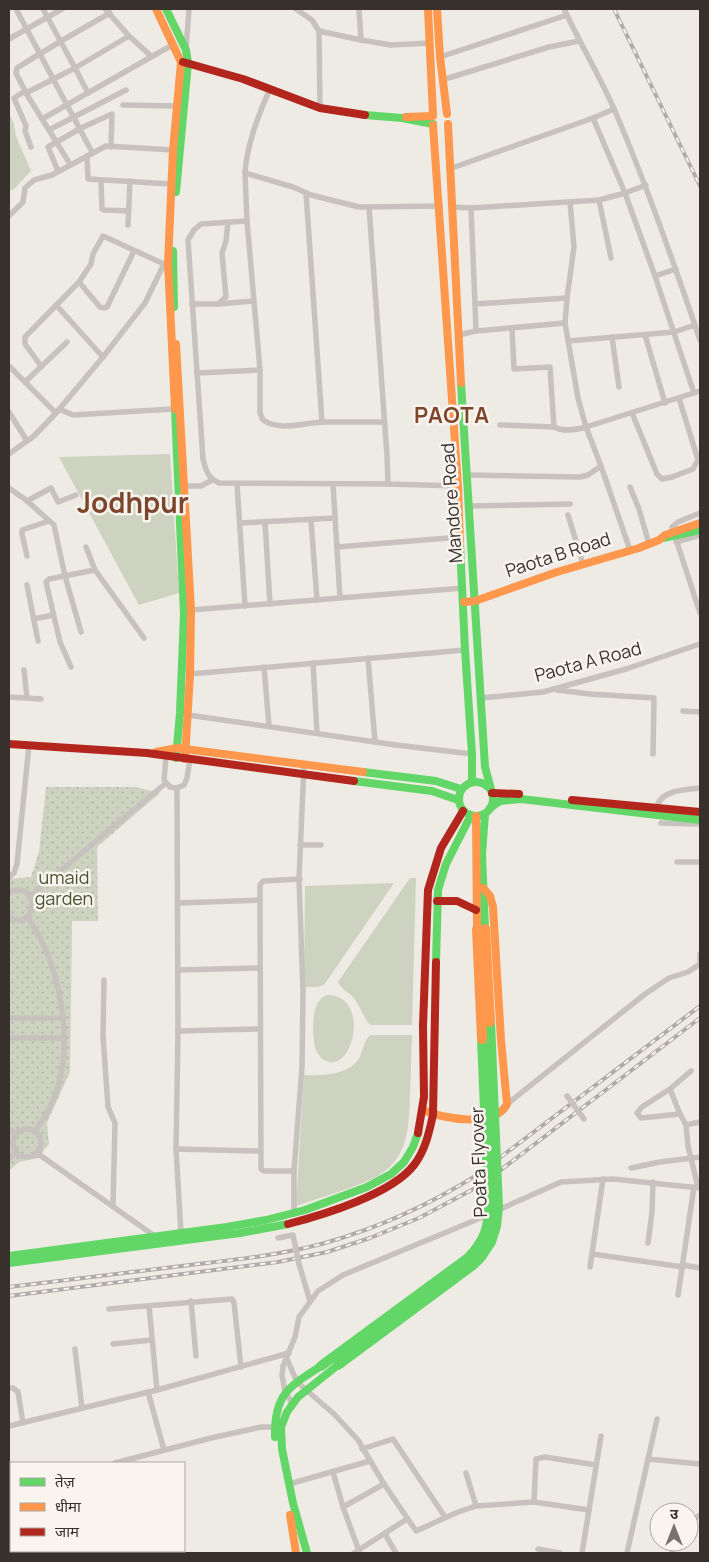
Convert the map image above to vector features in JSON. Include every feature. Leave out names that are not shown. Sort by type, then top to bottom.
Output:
[{"type":"main road","points":[[156,9],[184,63],[173,258],[191,610],[188,715],[180,755]]},
{"type":"main road","points":[[166,9],[186,50],[176,106],[166,264],[184,614],[180,755]]},
{"type":"main road","name":"Mandore Road","points":[[428,9],[433,120],[458,486],[472,782]]},
{"type":"main road","name":"Mandore Road","points":[[437,9],[447,119],[458,335],[485,768],[491,791]]},
{"type":"main road","points":[[184,63],[243,79],[320,108],[345,113],[433,120],[441,128],[447,119],[438,111],[433,120]]},
{"type":"main road","name":"Paota B Road","points":[[674,537],[700,524]]},
{"type":"main road","name":"Paota B Road","points":[[464,602],[630,550],[661,538],[674,537],[700,530]]},
{"type":"main road","points":[[9,744],[180,755],[303,769],[460,794],[477,813]]},
{"type":"main road","points":[[460,794],[472,782],[482,783],[491,791],[658,816]]},
{"type":"main road","points":[[9,1256],[156,1237],[237,1234],[276,1227],[306,1219],[347,1204],[395,1183],[410,1170],[425,1146],[433,1115],[437,901],[441,881],[446,864],[477,813],[493,804],[491,791]]},
{"type":"main road","points":[[9,1263],[181,1236],[187,1232],[294,1214],[382,1181],[396,1171],[411,1152],[421,1122],[423,1110],[423,1020],[428,890],[432,867],[455,822],[500,801],[521,799],[658,816],[698,817]]},
{"type":"main road","name":"Poata Flyover","points":[[284,1392],[468,1258],[486,1237],[489,1225],[489,1203],[481,929],[483,888],[482,854],[477,813]]},
{"type":"main road","name":"Poata Flyover","points":[[278,1427],[292,1404],[306,1390],[473,1265],[489,1249],[495,1236],[498,1225],[499,1196],[481,929],[476,910],[477,813]]},
{"type":"main road","points":[[423,1110],[433,1115],[457,1119],[477,1118],[499,1113],[505,1109],[507,1104],[493,907],[490,896],[483,888]]},
{"type":"main road","points":[[437,901],[456,900],[465,902],[476,910]]},
{"type":"main road","points":[[423,1020],[435,1020]]},
{"type":"main road","points":[[284,1392],[276,1410],[281,1476],[291,1518],[296,1553]]},
{"type":"main road","points":[[278,1427],[292,1503],[308,1553]]},
{"type":"street","points":[[16,9],[81,128],[90,154],[88,180],[171,184]]},
{"type":"street","points":[[43,9],[88,93]]},
{"type":"street","points":[[9,38],[62,9]]},
{"type":"street","points":[[186,50],[189,9]]},
{"type":"street","points":[[296,9],[312,20],[319,31],[320,108]]},
{"type":"street","points":[[359,9],[360,40]]},
{"type":"street","points":[[70,164],[26,92],[16,70],[107,11],[129,36],[151,56]]},
{"type":"street","points":[[440,57],[566,12],[614,109],[646,185],[700,340]]},
{"type":"street","points":[[319,31],[360,40],[391,44],[430,43]]},
{"type":"street","points":[[31,147],[25,131],[26,126],[14,98],[75,68],[129,36]]},
{"type":"street","points":[[442,80],[549,47],[579,41]]},
{"type":"street","points":[[42,119],[174,44]]},
{"type":"street","points":[[270,89],[246,154],[245,173],[253,301],[260,370],[260,413],[263,420],[275,425],[294,426],[322,422],[384,422]]},
{"type":"street","points":[[49,130],[126,90]]},
{"type":"street","points":[[123,105],[176,106]]},
{"type":"street","points":[[449,169],[614,109]]},
{"type":"street","points":[[58,172],[48,147],[81,128],[112,114],[111,147]]},
{"type":"street","points":[[500,424],[554,426],[560,430],[568,430],[586,427],[697,392],[625,193],[592,118]]},
{"type":"street","points":[[9,216],[23,202],[25,188],[34,180],[58,172],[106,146],[173,150]]},
{"type":"street","points":[[245,173],[343,203],[369,207],[440,206]]},
{"type":"street","points":[[101,180],[102,209],[128,211]]},
{"type":"street","points":[[128,225],[130,182]]},
{"type":"street","points":[[452,207],[471,208],[493,205],[599,200],[646,185]]},
{"type":"street","points":[[306,193],[322,422]]},
{"type":"street","points":[[599,200],[611,258]]},
{"type":"street","points":[[570,202],[574,247],[567,298],[566,323],[568,341],[578,398],[586,427],[630,550]]},
{"type":"street","points":[[369,207],[388,484]]},
{"type":"street","points":[[471,208],[476,331]]},
{"type":"street","points":[[248,221],[200,224],[188,240],[203,459],[206,472],[212,480],[219,483],[237,484],[458,486]]},
{"type":"street","points":[[218,304],[226,297],[222,254],[226,241],[228,222]]},
{"type":"street","points":[[9,454],[27,440],[57,411],[103,357],[145,303],[166,264],[103,236],[93,254],[91,264],[80,282],[25,337],[24,344],[41,366]]},
{"type":"street","points":[[80,282],[100,306],[103,308],[107,306],[134,251]]},
{"type":"street","points":[[655,276],[676,268]]},
{"type":"street","points":[[475,304],[567,298]]},
{"type":"street","points":[[192,304],[253,301]]},
{"type":"street","points":[[56,305],[103,357]]},
{"type":"street","points":[[458,335],[476,331],[566,323]]},
{"type":"street","points":[[568,341],[674,332],[695,325]]},
{"type":"street","points":[[512,328],[514,369],[550,367],[554,426]]},
{"type":"street","points":[[645,335],[665,403]]},
{"type":"street","points":[[612,336],[619,387]]},
{"type":"street","points":[[25,382],[67,342]]},
{"type":"street","points":[[10,368],[57,411],[73,415],[173,410]]},
{"type":"street","points":[[197,373],[260,370]]},
{"type":"street","points":[[632,413],[657,474],[662,479],[672,477],[693,469],[699,460],[679,398]]},
{"type":"street","points":[[9,412],[27,440]]},
{"type":"street","points":[[467,475],[580,477],[588,475],[601,466]]},
{"type":"street","points":[[184,486],[201,486],[212,480]]},
{"type":"street","points":[[237,484],[246,606]]},
{"type":"street","points":[[333,484],[340,598]]},
{"type":"street","points":[[9,488],[54,525],[64,576],[81,632]]},
{"type":"street","points":[[27,501],[51,488],[58,502],[76,495]]},
{"type":"street","points":[[630,488],[639,510],[648,544]]},
{"type":"street","points":[[469,506],[570,504]]},
{"type":"street","points":[[700,513],[674,524],[674,537],[700,613]]},
{"type":"street","points":[[568,514],[583,564]]},
{"type":"street","points":[[240,523],[335,518]]},
{"type":"street","points":[[311,520],[318,600]]},
{"type":"street","points":[[27,556],[22,530],[49,521]]},
{"type":"street","points":[[265,522],[270,604]]},
{"type":"street","points":[[674,537],[700,535]]},
{"type":"street","points":[[337,547],[460,537]]},
{"type":"street","points":[[86,547],[95,570],[144,638]]},
{"type":"street","points":[[71,667],[60,642],[46,582],[49,579],[95,570]]},
{"type":"street","points":[[27,585],[38,641]]},
{"type":"street","points":[[191,610],[463,588]]},
{"type":"street","points":[[34,619],[54,615]]},
{"type":"street","name":"Paota A Road","points":[[481,698],[543,692],[626,669],[700,644]]},
{"type":"street","points":[[190,674],[465,650]]},
{"type":"street","points":[[368,658],[375,742]]},
{"type":"street","points":[[313,663],[317,733]]},
{"type":"street","points":[[264,667],[269,726]]},
{"type":"street","points":[[24,670],[27,698]]},
{"type":"street","points":[[553,689],[590,694],[654,698],[653,754]]},
{"type":"street","points":[[9,697],[41,699]]},
{"type":"street","points":[[683,711],[700,712]]},
{"type":"street","points":[[188,715],[472,754]]},
{"type":"street","points":[[9,877],[14,873],[17,864],[29,746]]},
{"type":"street","points":[[180,755],[187,778],[184,785],[177,788],[170,787],[166,783],[164,776],[180,755]]},
{"type":"street","points":[[294,1214],[294,1171],[302,1067],[303,990],[300,845],[303,769]]},
{"type":"street","points":[[30,896],[166,783]]},
{"type":"street","points":[[177,788],[178,1031],[176,1149],[181,1236]]},
{"type":"street","points":[[698,817],[658,816],[660,799],[664,795],[700,788]]},
{"type":"street","points":[[300,845],[321,845]]},
{"type":"street","points":[[677,862],[700,862]]},
{"type":"street","points":[[9,864],[17,864]]},
{"type":"street","points":[[294,1171],[262,1171],[260,1169],[260,885],[263,881],[300,879]]},
{"type":"street","points":[[9,893],[17,890],[22,891],[30,896],[33,905],[28,916],[19,920],[9,917]]},
{"type":"street","points":[[178,902],[260,900]]},
{"type":"street","points":[[28,916],[49,957],[57,985],[63,1018],[64,1038],[62,1069],[52,1104],[35,1132]]},
{"type":"street","points":[[700,954],[700,960]]},
{"type":"street","points":[[507,1104],[645,994],[669,978],[688,972],[700,964]]},
{"type":"street","points":[[178,970],[260,968]]},
{"type":"street","points":[[104,980],[103,1036],[108,1107],[115,1123],[113,1206]]},
{"type":"street","points":[[9,1018],[63,1018]]},
{"type":"street","points":[[178,1031],[259,1029]]},
{"type":"street","points":[[9,1038],[64,1038]]},
{"type":"street","points":[[680,1114],[641,1118],[637,1113],[642,1107],[670,1089],[691,1071]]},
{"type":"street","points":[[670,1089],[686,1125],[697,1187],[678,1295]]},
{"type":"street","points":[[567,1096],[584,1119]]},
{"type":"street","points":[[686,1125],[700,1122]]},
{"type":"street","points":[[9,1129],[16,1134]]},
{"type":"street","points":[[24,1129],[35,1132],[39,1136],[41,1143],[37,1153],[24,1157],[16,1152],[13,1143],[16,1134],[24,1129]]},
{"type":"street","points":[[176,1149],[259,1151]]},
{"type":"street","points":[[9,1159],[16,1152]]},
{"type":"street","points":[[37,1153],[156,1237]]},
{"type":"street","points":[[631,1168],[700,1157]]},
{"type":"street","points":[[292,1404],[284,1392],[282,1380],[284,1366],[299,1317],[318,1292],[343,1275],[561,1182],[603,1179],[697,1187]]},
{"type":"street","points":[[590,1266],[603,1179]]},
{"type":"street","points":[[648,1243],[652,1212],[652,1182]]},
{"type":"street","points":[[276,1227],[278,1238],[293,1235],[310,1301]]},
{"type":"street","points":[[592,1254],[700,1268]]},
{"type":"street","points":[[109,1309],[232,1299],[234,1302],[241,1367]]},
{"type":"street","points":[[191,1302],[196,1356]]},
{"type":"street","points":[[149,1306],[157,1390]]},
{"type":"street","points":[[113,1344],[151,1340]]},
{"type":"street","points":[[75,1348],[82,1408]]},
{"type":"street","points":[[9,1426],[288,1356]]},
{"type":"street","points":[[288,1356],[297,1382],[350,1431],[384,1484],[418,1531],[445,1517],[476,1506],[534,1502],[589,1510]]},
{"type":"street","points":[[9,1388],[13,1388],[18,1392],[22,1423]]},
{"type":"street","points":[[148,1392],[164,1450]]},
{"type":"street","points":[[627,1553],[656,1419]]},
{"type":"street","points":[[119,1462],[252,1429],[278,1427]]},
{"type":"street","points":[[582,1553],[601,1436]]},
{"type":"street","points":[[362,1449],[393,1439],[445,1517]]},
{"type":"street","points":[[534,1502],[536,1459],[545,1457],[596,1465]]},
{"type":"street","points":[[648,1459],[700,1464]]},
{"type":"street","points":[[289,1484],[370,1461]]},
{"type":"street","points":[[333,1472],[357,1552],[408,1519]]},
{"type":"street","points":[[466,1473],[476,1506]]},
{"type":"street","points":[[342,1507],[384,1484]]},
{"type":"street","points":[[385,1534],[396,1553]]},
{"type":"street","points":[[538,1549],[560,1553]]},
{"type":"green space","points":[[9,113],[14,124],[16,136],[31,171],[14,189],[9,191]]},
{"type":"green space","points":[[170,454],[179,593],[139,605],[59,457]]},
{"type":"green space","name":"umaid garden","points":[[46,787],[135,787],[160,793],[97,847],[98,921],[72,921],[70,1072],[47,1123],[49,1144],[38,1158],[19,1162],[9,1171],[9,879],[31,877],[39,852]]},
{"type":"green space","points":[[410,878],[416,878],[412,1025],[371,1025],[353,997],[338,982]]},
{"type":"green space","points":[[394,883],[324,985],[304,987],[305,886]]},
{"type":"green space","points":[[327,995],[341,998],[350,1008],[353,1020],[353,1034],[350,1047],[343,1057],[334,1062],[324,1060],[317,1052],[314,1043],[314,1014],[318,1002]]},
{"type":"green space","points":[[370,1035],[412,1035],[409,1119],[400,1153],[384,1172],[372,1179],[296,1206],[304,1075],[335,1073],[350,1068],[360,1057],[365,1042]]},
{"type":"railway","points":[[614,9],[700,186]]},
{"type":"railway","points":[[9,1287],[275,1254],[325,1243],[384,1223],[422,1206],[477,1175],[700,1006]]},
{"type":"railway","points":[[9,1296],[278,1262],[327,1252],[370,1238],[419,1218],[481,1185],[700,1018]]},
{"type":"traffic: fast","points":[[166,9],[186,50],[188,63],[176,192]]},
{"type":"traffic: fast","points":[[365,115],[402,118],[433,124]]},
{"type":"traffic: fast","points":[[173,251],[174,307]]},
{"type":"traffic: fast","points":[[461,383],[485,767],[491,789]]},
{"type":"traffic: fast","points":[[175,409],[184,614],[176,758]]},
{"type":"traffic: fast","points":[[663,538],[700,530]]},
{"type":"traffic: fast","points":[[460,544],[472,782]]},
{"type":"traffic: fast","points":[[363,772],[436,781],[461,789]]},
{"type":"traffic: fast","points":[[354,781],[432,791],[458,800]]},
{"type":"traffic: fast","points":[[476,782],[483,783],[488,787],[492,792],[493,799],[492,806],[488,811],[483,815],[476,816],[469,815],[464,811],[460,806],[459,799],[460,792],[464,787],[469,783],[476,782]]},
{"type":"traffic: fast","points":[[490,808],[500,801],[521,799],[700,820]]},
{"type":"traffic: fast","points":[[485,814],[482,854],[485,929]]},
{"type":"traffic: fast","points":[[436,962],[438,890],[446,864],[471,815]]},
{"type":"traffic: fast","points":[[338,1365],[473,1265],[491,1242],[496,1226],[498,1207],[490,1022]]},
{"type":"traffic: fast","points":[[321,1366],[468,1258],[485,1233],[489,1203],[482,1039]]},
{"type":"traffic: fast","points":[[9,1256],[227,1227],[305,1210],[367,1187],[391,1174],[404,1162],[413,1147],[418,1133]]},
{"type":"traffic: fast","points":[[9,1263],[240,1233],[288,1224]]},
{"type":"traffic: fast","points":[[307,1553],[293,1503],[282,1449],[281,1427],[287,1412],[298,1397],[338,1365]]},
{"type":"traffic: fast","points":[[275,1437],[277,1411],[285,1394],[300,1380],[321,1366]]},
{"type":"traffic: slow","points":[[156,9],[181,62],[173,150],[168,263],[175,409]]},
{"type":"traffic: slow","points":[[428,9],[433,115]]},
{"type":"traffic: slow","points":[[437,9],[440,57],[447,114]]},
{"type":"traffic: slow","points":[[406,117],[433,116]]},
{"type":"traffic: slow","points":[[448,124],[461,383]]},
{"type":"traffic: slow","points":[[433,125],[458,486],[460,544]]},
{"type":"traffic: slow","points":[[176,344],[191,610],[190,674],[185,759]]},
{"type":"traffic: slow","points":[[464,602],[475,601],[557,572],[639,548],[659,540],[665,535],[700,523]]},
{"type":"traffic: slow","points":[[156,752],[177,748],[363,772]]},
{"type":"traffic: slow","points":[[476,816],[477,929]]},
{"type":"traffic: slow","points":[[423,1110],[455,1118],[480,1119],[501,1112],[507,1104],[493,907],[490,896],[483,888]]},
{"type":"traffic: slow","points":[[477,929],[482,1039]]},
{"type":"traffic: slow","points":[[485,929],[490,1022]]},
{"type":"traffic: slow","points":[[290,1515],[296,1553]]},
{"type":"traffic: jam","points":[[183,62],[243,79],[320,108],[365,115]]},
{"type":"traffic: jam","points":[[9,744],[147,753],[354,781]]},
{"type":"traffic: jam","points":[[492,793],[519,794]]},
{"type":"traffic: jam","points":[[572,800],[700,812]]},
{"type":"traffic: jam","points":[[418,1133],[424,1097],[423,1026],[428,890],[441,848],[463,811]]},
{"type":"traffic: jam","points":[[437,901],[457,901],[476,910]]},
{"type":"traffic: jam","points":[[288,1224],[337,1209],[374,1194],[404,1175],[418,1160],[426,1142],[433,1115],[436,962]]},
{"type":"district","name":"PAOTA","points":[[452,415]]},
{"type":"district","name":"Jodhpur","points":[[133,503]]}]
